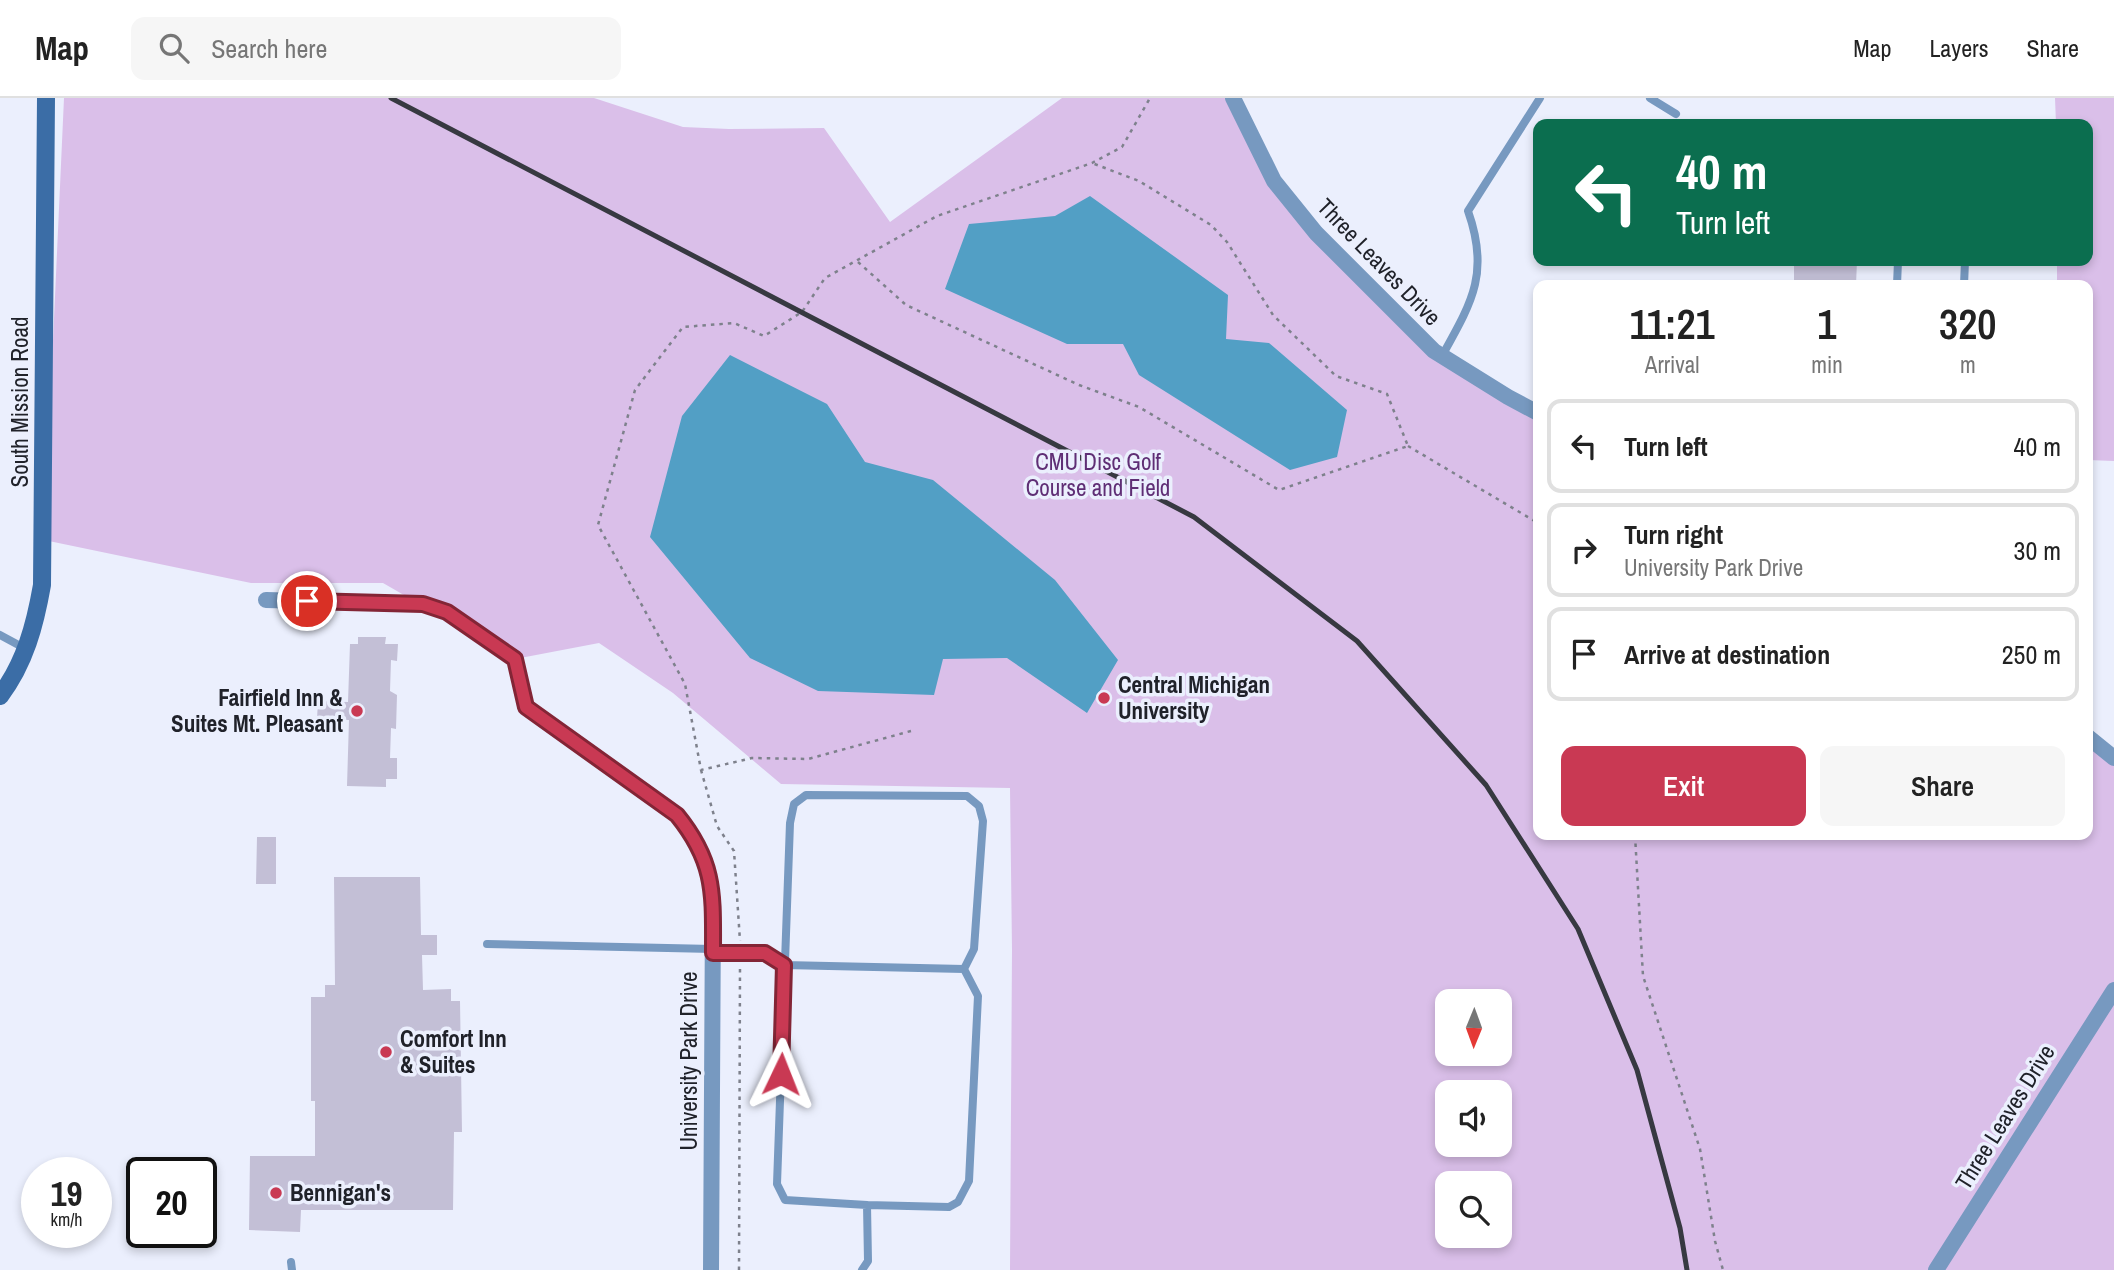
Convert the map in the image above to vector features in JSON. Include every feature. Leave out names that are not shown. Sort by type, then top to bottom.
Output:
[{"type":"main road","name":"South Mission Road","points":[[0,696],[26,649],[37,616],[44,563],[46,98]]},
{"type":"street","name":"Three Leaves Drive","points":[[1233,98],[1274,181],[1316,233],[1434,351],[1533,410]]},
{"type":"street","name":"University Park Drive","points":[[266,600],[423,604],[447,612],[515,659],[526,707],[677,815],[689,830],[705,859],[711,878],[711,1270]]},
{"type":"street","points":[[2093,741],[2114,758]]},
{"type":"street","name":"Three Leaves Drive","points":[[1936,1270],[2114,990]]},
{"type":"lane","points":[[1442,356],[1474,292],[1479,271],[1468,211],[1540,98]]},
{"type":"lane","points":[[1650,98],[1676,114]]},
{"type":"lane","points":[[0,635],[26,649]]},
{"type":"lane","points":[[806,795],[967,796],[979,806],[983,821],[974,948],[964,969],[978,996],[969,1181],[958,1202],[949,1207],[785,1200],[777,1184],[790,823],[794,804],[806,795]]},
{"type":"lane","points":[[487,944],[765,953],[784,965],[964,969]]},
{"type":"lane","points":[[862,1270],[868,1261],[867,1205]]},
{"type":"path","points":[[739,1270],[740,954],[734,851],[717,826],[701,770],[685,684],[598,525],[635,390],[683,327],[734,323],[764,336],[802,312],[825,278],[937,216],[1092,163],[1122,147],[1150,98]]},
{"type":"path","points":[[1092,163],[1139,181],[1211,225],[1227,242],[1273,315],[1336,376],[1387,394],[1408,446],[1533,520]]},
{"type":"path","points":[[856,260],[906,305],[1080,385],[1139,407],[1279,490],[1408,446]]},
{"type":"path","points":[[701,770],[752,758],[808,759],[911,731]]},
{"type":"path","points":[[1635,840],[1643,976],[1700,1149],[1715,1241],[1723,1270]]},
{"type":"green space","name":"CMU Disc Golf Course and Field","points":[[64,98],[594,98],[683,127],[824,128],[890,222],[1062,98],[1235,98],[1274,181],[1434,351],[1533,410],[1533,840],[2093,840],[2093,741],[2114,758],[2114,1270],[1010,1270],[1010,788],[781,784],[673,693],[599,643],[515,659],[383,583],[251,583],[44,540]]},
{"type":"green space","points":[[2055,98],[2114,98],[2114,461],[2093,460],[2093,280],[2057,280],[2057,266],[2093,266],[2093,119],[2056,119]]},
{"type":"water","points":[[1090,196],[1228,295],[1226,339],[1269,343],[1347,410],[1337,457],[1290,470],[1139,375],[1123,344],[1067,344],[945,289],[969,224],[1055,216]]},
{"type":"water","points":[[730,355],[827,404],[865,462],[933,480],[1055,580],[1118,660],[1087,713],[1007,658],[943,659],[934,695],[818,691],[750,658],[650,537],[682,416]]},
{"type":"building","points":[[1794,266],[1857,266],[1856,280],[1794,280]]},
{"type":"building","name":"Fairfield Inn & Suites Mt. Pleasant","points":[[358,637],[386,637],[385,644],[398,644],[397,661],[391,660],[390,691],[397,695],[396,729],[391,728],[390,758],[397,758],[397,779],[386,779],[386,787],[347,786],[349,720],[317,719],[318,701],[348,702],[350,644],[358,644]]},
{"type":"building","points":[[257,837],[276,837],[276,884],[256,884]]},
{"type":"building","name":"Comfort Inn & Suites","points":[[334,877],[420,877],[421,935],[437,935],[437,955],[422,955],[423,990],[451,989],[451,1001],[460,1001],[462,1132],[454,1132],[453,1210],[301,1210],[300,1232],[249,1230],[250,1156],[315,1156],[315,1101],[311,1101],[311,997],[325,997],[325,985],[335,985]]},
{"type":"railway","points":[[391,98],[1194,517],[1357,641],[1486,785],[1578,929],[1637,1070],[1680,1228],[1687,1270]]},
{"type":"place","name":"Central Michigan University","points":[[1104,698]]},
{"type":"place","name":"Fairfield Inn & Suites Mt. Pleasant","points":[[357,711]]},
{"type":"place","name":"Comfort Inn & Suites","points":[[386,1052]]},
{"type":"place","name":"Bennigan's","points":[[276,1193]]},
{"type":"route","points":[[307,601],[423,604],[447,612],[515,659],[526,707],[677,815],[705,859],[711,878],[713,953],[765,953],[784,965],[781,1074]]}]
